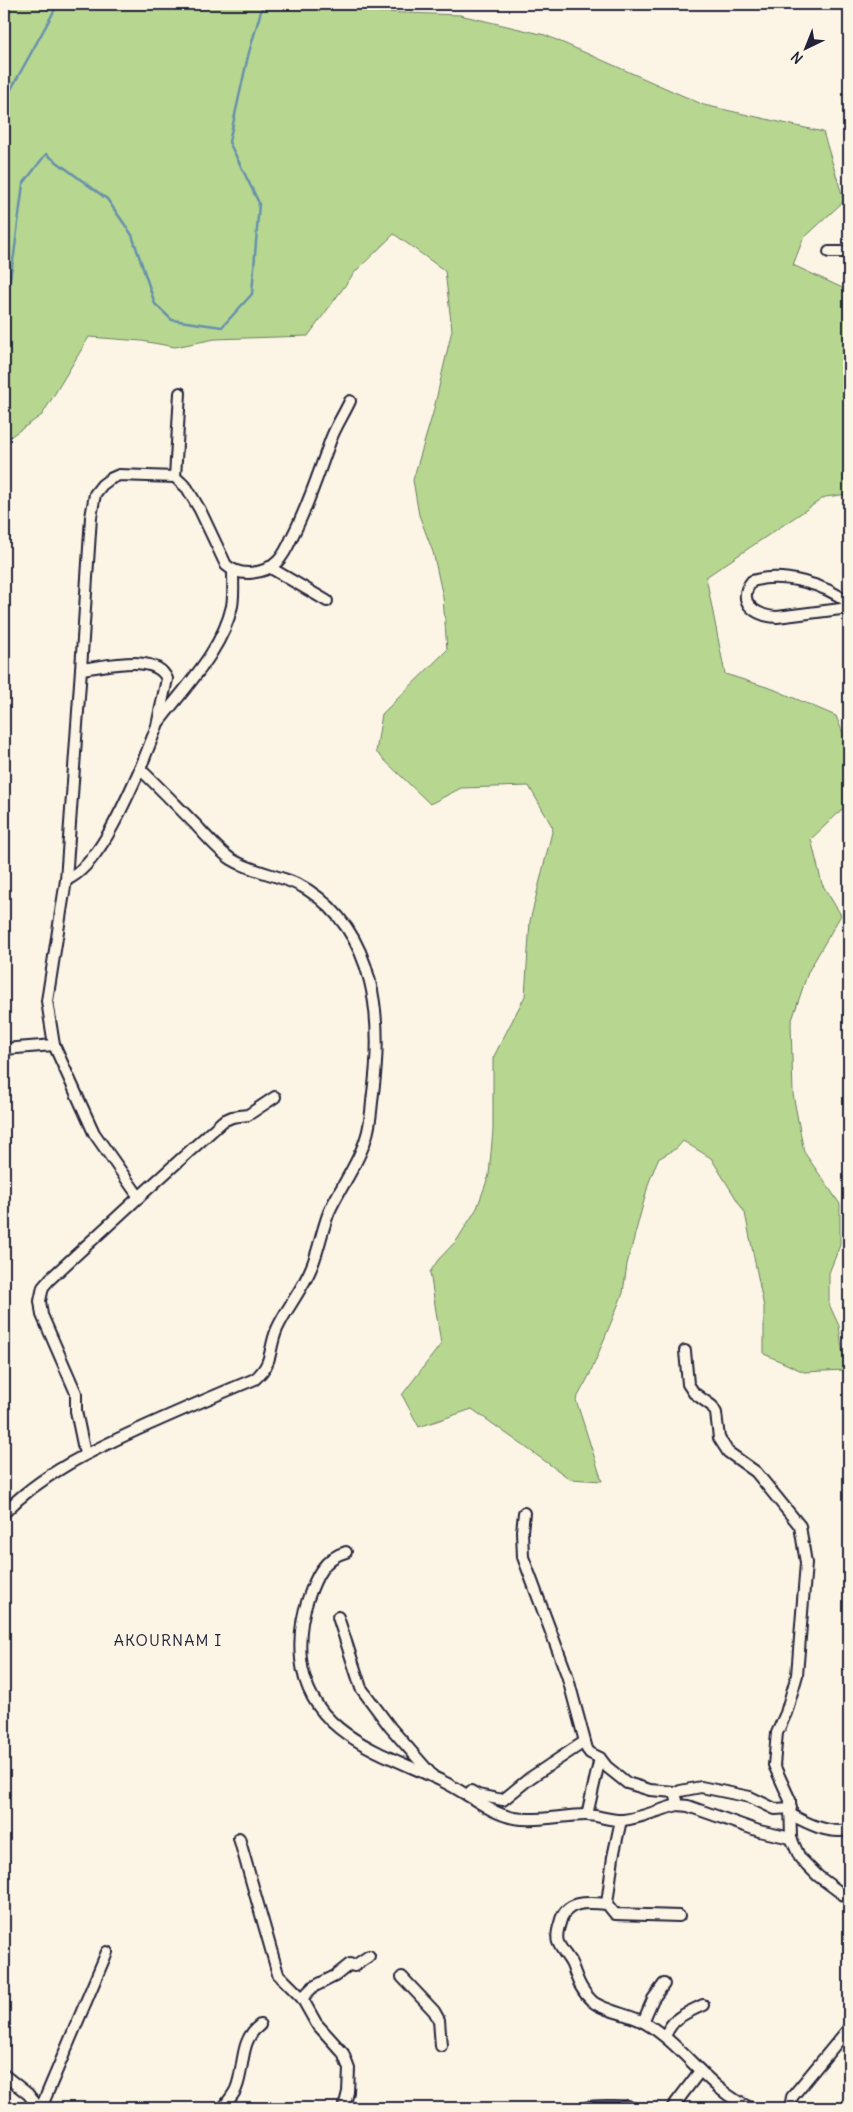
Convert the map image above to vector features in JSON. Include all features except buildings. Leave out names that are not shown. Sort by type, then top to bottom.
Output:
[{"type":"street","points":[[829,252],[849,252]]},
{"type":"street","points":[[175,477],[180,393]]},
{"type":"street","points":[[140,1197],[94,1133],[54,1045],[47,1001],[66,880],[91,517],[95,494],[102,485],[119,475],[175,477],[187,488],[200,510],[226,565],[233,571],[244,574],[269,567],[277,562],[285,552],[300,521],[332,436],[350,401]]},
{"type":"street","points":[[269,567],[326,601]]},
{"type":"street","points":[[157,726],[197,675],[224,630],[232,605],[233,571]]},
{"type":"street","points":[[849,604],[825,588],[771,578],[752,581],[745,595],[748,604],[757,613],[766,616],[849,608]]},
{"type":"street","points":[[66,880],[84,867],[109,832],[140,768],[157,726],[167,679],[161,669],[153,664],[140,663],[81,670]]},
{"type":"street","points":[[4,1513],[15,1501],[46,1477],[85,1454],[255,1379],[265,1370],[276,1333],[311,1267],[337,1193],[354,1167],[367,1138],[377,1066],[374,993],[360,949],[348,927],[330,908],[308,890],[291,882],[250,869],[231,858],[216,846],[140,768]]},
{"type":"street","points":[[4,1048],[54,1045]]},
{"type":"street","points":[[85,1454],[76,1412],[76,1393],[42,1315],[40,1300],[43,1287],[223,1121],[232,1117],[248,1116],[275,1098]]},
{"type":"street","points":[[685,1351],[688,1384],[694,1393],[712,1406],[716,1413],[719,1438],[728,1452],[752,1468],[762,1478],[800,1526],[806,1563],[797,1675],[788,1706],[777,1733],[774,1765],[788,1796],[791,1811],[791,1838],[800,1858],[818,1876],[849,1900]]},
{"type":"street","points":[[524,1513],[522,1557],[568,1675],[578,1709],[584,1742],[590,1753],[600,1758],[606,1768],[627,1783],[650,1790],[675,1792],[701,1787],[750,1797],[775,1809],[791,1811],[811,1826],[835,1831],[849,1830]]},
{"type":"street","points":[[346,1552],[338,1554],[327,1562],[315,1581],[302,1616],[300,1649],[306,1683],[316,1704],[344,1733],[382,1754],[434,1778],[459,1786],[478,1795],[503,1800]]},
{"type":"street","points":[[338,1618],[361,1688],[390,1727],[434,1778]]},
{"type":"street","points":[[500,1813],[503,1800],[530,1778],[584,1742]]},
{"type":"street","points":[[587,1815],[600,1758]]},
{"type":"street","points":[[445,1782],[500,1813],[526,1820],[587,1815],[622,1820],[678,1804],[759,1831],[791,1838]]},
{"type":"street","points":[[675,1792],[678,1804]]},
{"type":"street","points":[[622,1820],[613,1857],[607,1904],[615,1914],[679,1916]]},
{"type":"street","points":[[239,1838],[278,1974],[302,1998],[316,2023],[343,2053],[349,2069],[348,2092],[344,2108]]},
{"type":"street","points":[[607,1904],[584,1903],[571,1906],[562,1916],[557,1939],[562,1951],[570,1961],[584,1993],[594,2003],[643,2022],[665,2036],[684,2052],[700,2072],[716,2086],[741,2104],[751,2108]]},
{"type":"street","points":[[4,2075],[28,2094],[40,2108],[107,1952]]},
{"type":"street","points":[[302,1998],[316,1985],[326,1982],[350,1964],[354,1966],[369,1956]]},
{"type":"street","points":[[402,1977],[434,2011],[439,2020],[441,2046]]},
{"type":"street","points":[[643,2022],[653,1999],[664,1984]]},
{"type":"street","points":[[665,2036],[670,2024],[676,2018],[703,2005]]},
{"type":"street","points":[[223,2108],[236,2088],[247,2041],[252,2031],[260,2025]]},
{"type":"street","points":[[790,2108],[792,2097],[849,2028]]},
{"type":"street","points":[[672,2108],[700,2072]]},
{"type":"street","points":[[585,2108],[599,2104],[610,2107],[628,2106],[631,2108]]},
{"type":"green space","points":[[4,4],[342,4],[378,12],[460,15],[545,35],[704,105],[823,132],[844,201],[803,239],[793,265],[849,291],[849,494],[825,497],[706,577],[725,674],[773,689],[836,716],[849,748],[849,803],[811,839],[822,884],[841,915],[808,972],[791,1023],[793,1094],[804,1152],[840,1204],[840,1245],[829,1273],[829,1304],[839,1326],[845,1370],[804,1372],[764,1354],[764,1307],[745,1213],[711,1158],[683,1141],[677,1148],[658,1159],[649,1182],[627,1264],[623,1293],[590,1374],[576,1400],[602,1481],[570,1479],[472,1409],[419,1427],[402,1395],[441,1344],[430,1272],[438,1260],[457,1240],[477,1208],[489,1175],[493,1130],[493,1058],[525,996],[530,921],[553,828],[529,786],[461,788],[430,804],[376,752],[382,714],[447,650],[443,597],[433,552],[419,515],[413,480],[433,413],[452,330],[445,271],[394,234],[355,272],[308,336],[215,339],[175,347],[142,341],[89,337],[42,415],[4,441]]},
{"type":"waterway","points":[[4,102],[58,4]]},
{"type":"waterway","points":[[4,312],[14,255],[23,184],[46,154],[107,199],[132,235],[155,304],[172,320],[222,327],[252,294],[259,203],[229,142],[248,56],[263,4]]},
{"type":"district","name":"AKOURNAM I","points":[[168,1640]]}]
